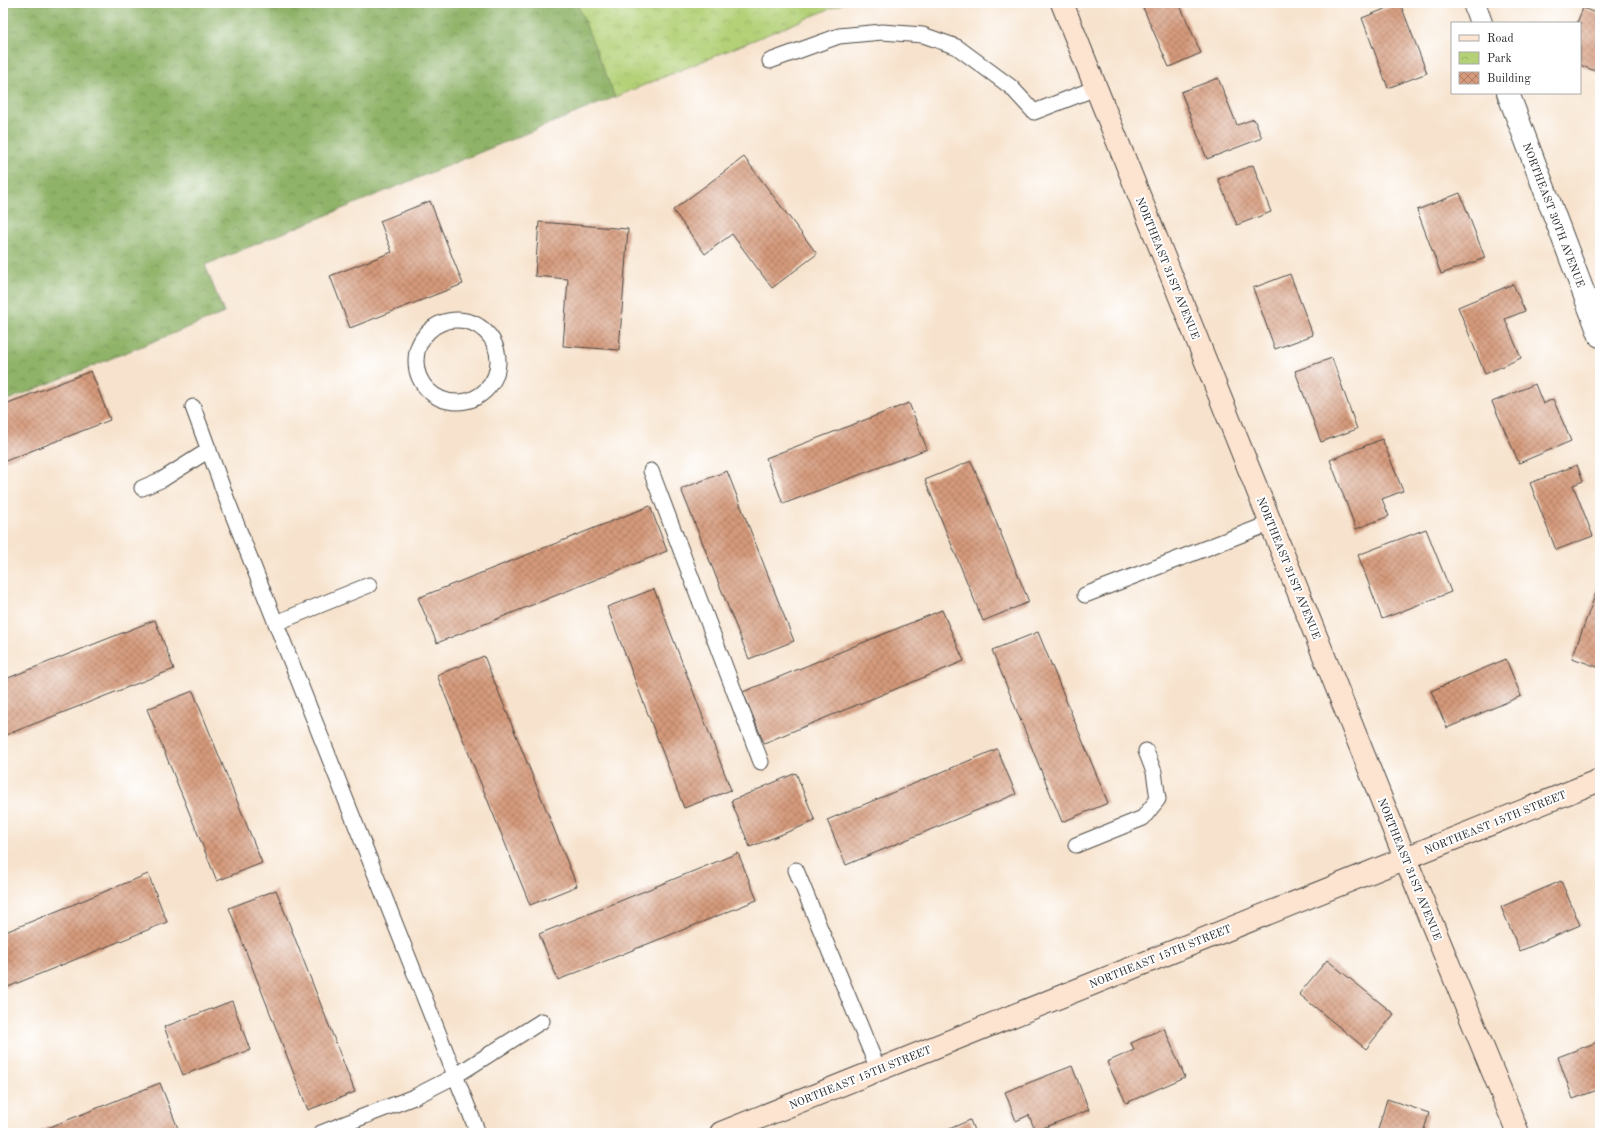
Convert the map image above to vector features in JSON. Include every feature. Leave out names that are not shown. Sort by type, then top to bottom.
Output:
[{"type":"street","name":"NORTHEAST 31ST AVENUE","points":[[1062,3],[1405,858],[1518,1133]]},
{"type":"street","points":[[1474,3],[1481,22]]},
{"type":"street","name":"NORTHEAST 30TH AVENUE","points":[[1508,94],[1598,328]]},
{"type":"street","name":"NORTHEAST 15TH STREET","points":[[721,1133],[1600,780]]},
{"type":"lane","points":[[770,61],[839,36],[882,32],[923,35],[957,47],[1011,87],[1034,112],[1096,88]]},
{"type":"lane","points":[[453,320],[469,321],[483,329],[494,339],[499,357],[497,374],[490,388],[477,398],[462,403],[445,402],[431,394],[420,381],[416,366],[417,349],[425,335],[437,325],[453,320]]},
{"type":"lane","points":[[194,407],[209,450],[276,623],[478,1133]]},
{"type":"lane","points":[[142,488],[163,479],[209,450]]},
{"type":"lane","points":[[651,471],[761,762]]},
{"type":"lane","points":[[1085,595],[1271,523]]},
{"type":"lane","points":[[276,623],[369,585]]},
{"type":"lane","points":[[1076,845],[1143,818],[1158,799],[1154,772],[1146,751]]},
{"type":"lane","points":[[796,870],[878,1069]]},
{"type":"lane","points":[[321,1133],[414,1097],[455,1076],[542,1021]]},
{"type":"green space","points":[[3,3],[577,3],[615,97],[205,265],[224,313],[3,402]]},
{"type":"green space","points":[[577,3],[844,3],[615,97]]},
{"type":"building","points":[[1141,3],[1179,3],[1201,53],[1169,67]]},
{"type":"building","points":[[1400,3],[1427,73],[1388,88],[1362,18]]},
{"type":"building","points":[[1583,8],[1600,15],[1600,73],[1581,65],[1581,22],[1577,22]]},
{"type":"building","points":[[1218,78],[1237,125],[1254,119],[1262,138],[1207,159],[1181,92]]},
{"type":"building","points":[[744,157],[817,254],[772,288],[732,234],[705,254],[673,210]]},
{"type":"building","points":[[1253,165],[1271,212],[1237,225],[1218,179]]},
{"type":"building","points":[[1460,193],[1485,258],[1441,274],[1417,210]]},
{"type":"building","points":[[430,201],[463,284],[350,328],[330,276],[392,252],[380,221]]},
{"type":"building","points":[[539,222],[628,229],[619,350],[563,346],[568,279],[535,276]]},
{"type":"building","points":[[1290,274],[1313,335],[1275,349],[1253,288]]},
{"type":"building","points":[[1513,284],[1525,311],[1505,319],[1521,358],[1485,374],[1458,307]]},
{"type":"building","points":[[1332,358],[1357,429],[1321,442],[1295,371]]},
{"type":"building","points":[[91,371],[110,420],[3,462],[3,405]]},
{"type":"building","points":[[1535,384],[1543,404],[1553,399],[1571,441],[1519,463],[1492,402]]},
{"type":"building","points":[[909,403],[927,449],[783,504],[766,458]]},
{"type":"building","points":[[1382,439],[1403,491],[1382,499],[1389,516],[1356,529],[1330,460]]},
{"type":"building","points":[[971,461],[1029,602],[983,621],[925,480]]},
{"type":"building","points":[[1577,465],[1583,481],[1573,485],[1593,536],[1556,550],[1530,483]]},
{"type":"building","points":[[727,471],[794,641],[749,659],[681,489]]},
{"type":"building","points":[[650,506],[667,551],[437,643],[418,598]]},
{"type":"building","points":[[1426,529],[1451,592],[1382,619],[1358,555]]},
{"type":"building","points":[[1600,582],[1600,668],[1572,658]]},
{"type":"building","points":[[654,589],[731,790],[684,808],[607,607]]},
{"type":"building","points":[[942,610],[964,661],[764,743],[743,692]]},
{"type":"building","points":[[155,620],[174,669],[3,736],[3,680]]},
{"type":"building","points":[[1038,632],[1108,803],[1062,822],[992,650]]},
{"type":"building","points":[[484,656],[577,886],[530,905],[437,675]]},
{"type":"building","points":[[1506,659],[1521,696],[1447,728],[1431,691]]},
{"type":"building","points":[[193,691],[262,863],[217,881],[147,709]]},
{"type":"building","points":[[997,749],[1016,794],[846,865],[827,820]]},
{"type":"building","points":[[796,773],[815,821],[750,847],[731,801]]},
{"type":"building","points":[[738,853],[757,900],[558,980],[539,934]]},
{"type":"building","points":[[148,874],[167,922],[3,989],[3,933]]},
{"type":"building","points":[[1561,881],[1580,925],[1520,951],[1501,907]]},
{"type":"building","points":[[276,890],[355,1092],[308,1110],[229,908]]},
{"type":"building","points":[[1327,960],[1394,1014],[1366,1049],[1299,994]]},
{"type":"building","points":[[232,1001],[250,1050],[183,1075],[164,1027]]},
{"type":"building","points":[[1164,1028],[1185,1077],[1126,1103],[1107,1062],[1134,1050],[1131,1043]]},
{"type":"building","points":[[1600,1041],[1600,1089],[1573,1099],[1558,1057]]},
{"type":"building","points":[[1072,1066],[1089,1110],[1035,1131],[1029,1115],[1016,1121],[1005,1092]]},
{"type":"building","points":[[160,1083],[179,1131],[174,1133],[35,1133]]},
{"type":"building","points":[[1387,1099],[1429,1113],[1423,1133],[1377,1133]]},
{"type":"building","points":[[970,1120],[975,1133],[940,1133]]}]
